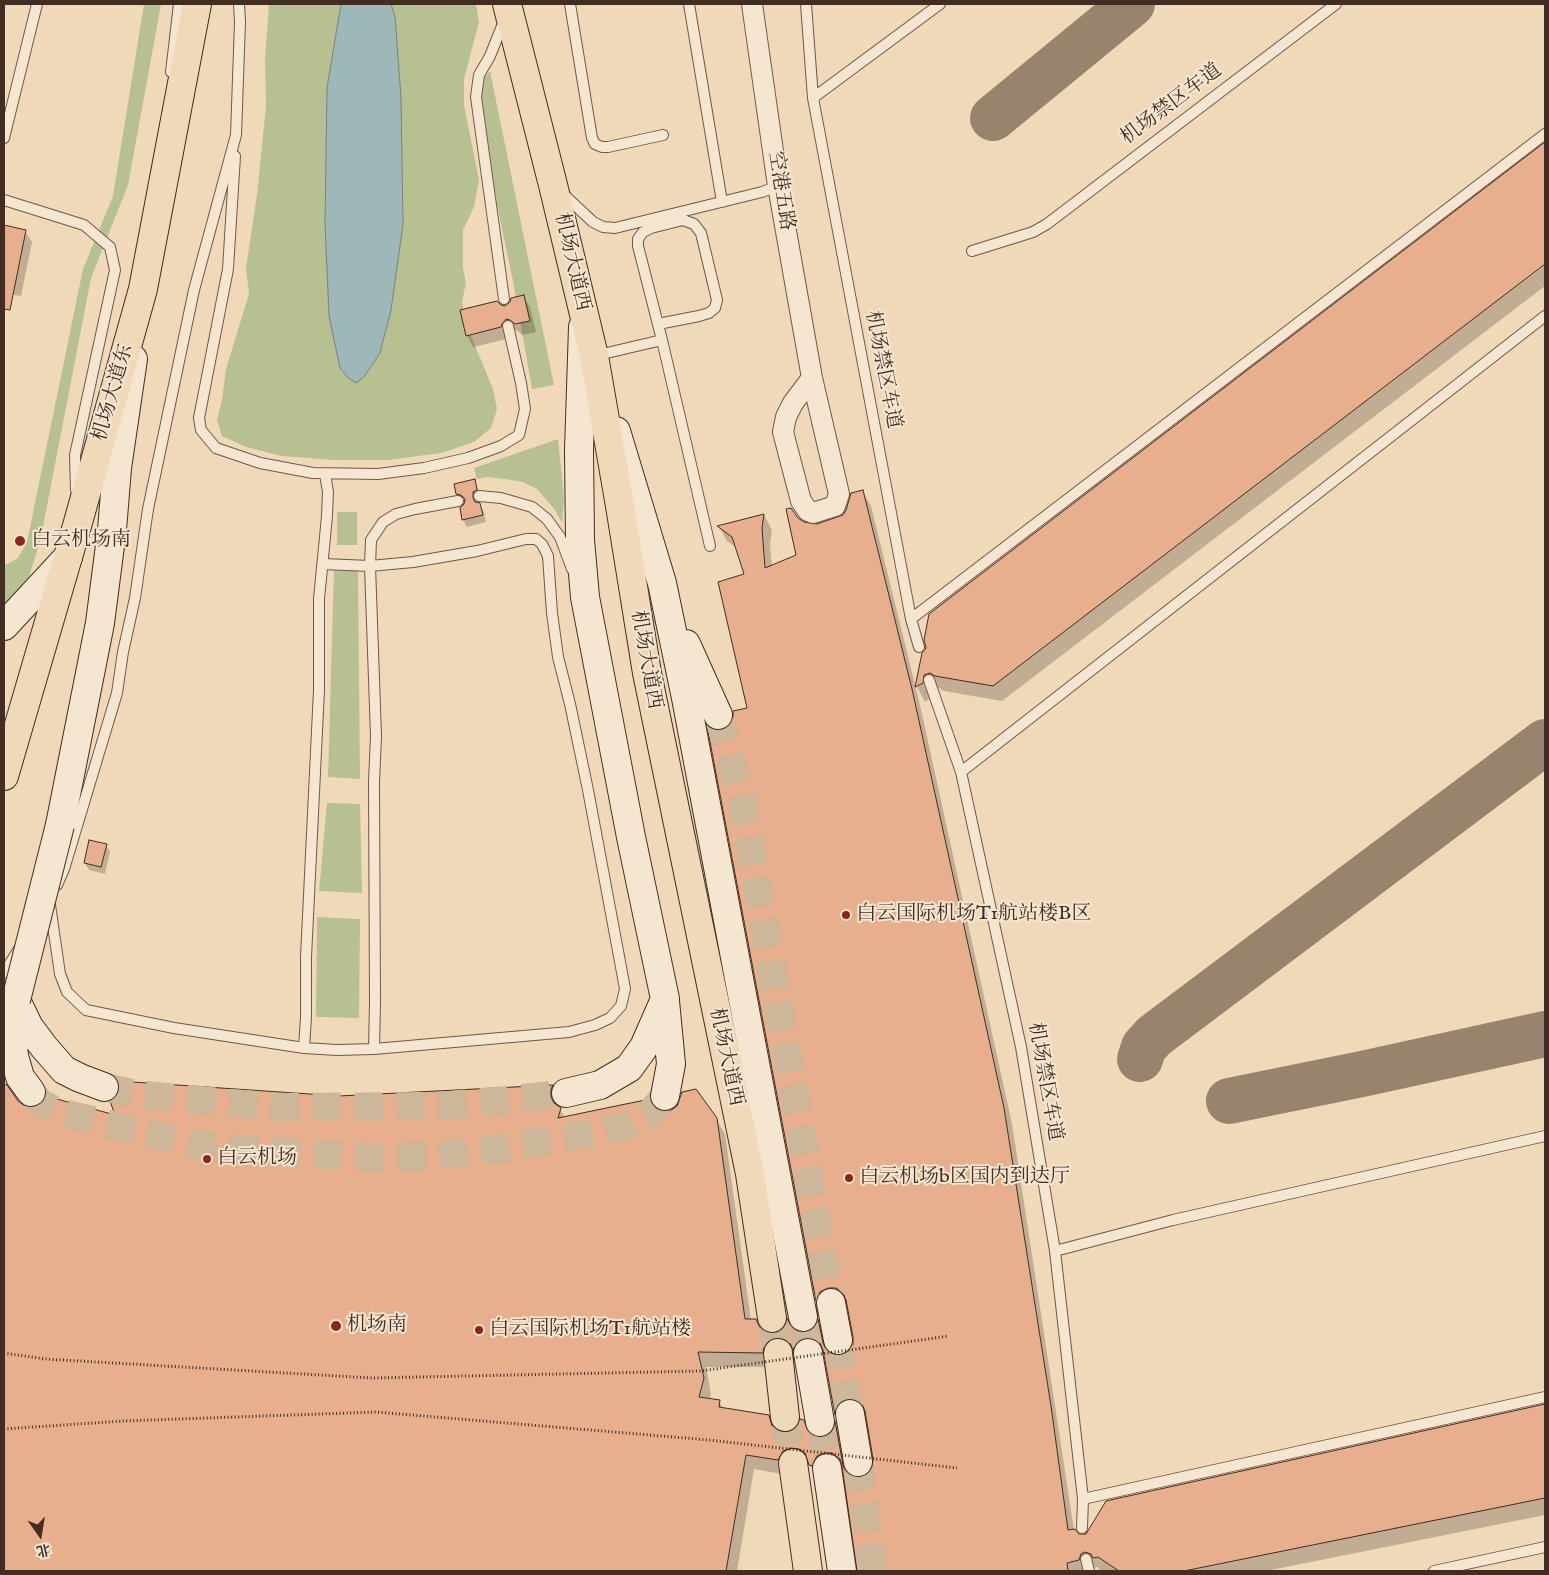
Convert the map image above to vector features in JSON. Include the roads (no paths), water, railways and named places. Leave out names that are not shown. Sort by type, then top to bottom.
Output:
[{"type":"highway","name":"机场大道东","points":[[4,776],[77,526],[143,289],[197,4]]},
{"type":"highway","name":"机场大道西","points":[[508,7],[594,356],[647,673],[750,1174],[772,1318]]},
{"type":"highway","points":[[778,1353],[785,1417]]},
{"type":"highway","points":[[793,1463],[808,1571]]},
{"type":"main road","points":[[31,1092],[20,1077],[14,1056],[11,1024],[60,825],[100,623],[112,530],[117,468],[143,289]]},
{"type":"main road","points":[[583,311],[580,540],[584,597],[665,999],[671,1064],[665,1096]]},
{"type":"main road","points":[[594,356],[662,583],[682,638],[718,715]]},
{"type":"main road","points":[[4,626],[68,557]]},
{"type":"main road","points":[[662,583],[686,698],[803,1317]]},
{"type":"main road","points":[[566,1093],[600,1085],[629,1068],[644,1047],[665,999]]},
{"type":"main road","points":[[16,1000],[29,1027],[64,1070],[104,1088]]},
{"type":"main road","points":[[831,1304],[838,1340]]},
{"type":"main road","points":[[808,1353],[820,1422]]},
{"type":"main road","points":[[850,1414],[858,1462]]},
{"type":"main road","points":[[827,1468],[842,1571]]},
{"type":"street","name":"空港五路","points":[[752,4],[778,186],[812,378],[839,494],[835,506],[813,513],[808,511],[801,501],[783,432],[786,417],[793,403],[812,378]]},
{"type":"lane","points":[[4,138],[37,4]]},
{"type":"lane","points":[[162,192],[169,89],[179,4]]},
{"type":"lane","points":[[239,4],[236,135],[228,269],[199,418],[200,430],[216,448],[260,463],[312,473],[378,474],[424,468],[468,458],[501,446],[519,435],[525,409],[522,383],[508,326]]},
{"type":"lane","points":[[570,4],[592,138],[595,144],[608,147],[663,135]]},
{"type":"lane","points":[[689,4],[722,202]]},
{"type":"lane","name":"机场禁区车道","points":[[806,4],[813,98],[912,619],[919,647]]},
{"type":"lane","points":[[813,98],[940,4]]},
{"type":"lane","name":"机场禁区车道","points":[[972,251],[1033,232],[1047,224],[1336,4]]},
{"type":"lane","points":[[504,299],[476,97],[479,75],[490,56],[508,7]]},
{"type":"lane","points":[[912,619],[1545,134]]},
{"type":"lane","points":[[4,973],[50,903],[64,869],[117,693],[123,652],[135,598],[148,509],[194,290],[236,135]]},
{"type":"lane","points":[[553,185],[593,222],[603,227],[615,228],[762,192],[778,186]]},
{"type":"lane","points":[[4,200],[84,224],[110,247],[115,270],[75,455],[77,526]]},
{"type":"lane","points":[[658,324],[710,313],[715,308],[717,300],[701,233],[694,224],[683,220],[651,228],[643,232],[638,239],[638,246],[710,546]]},
{"type":"lane","points":[[961,772],[1545,316]]},
{"type":"lane","points":[[594,356],[662,340]]},
{"type":"lane","points":[[304,1048],[306,957],[319,690],[319,599],[328,492],[325,474]]},
{"type":"lane","points":[[479,496],[516,501],[532,507],[547,519],[560,537],[584,597]]},
{"type":"lane","points":[[374,1049],[374,782],[376,736],[370,566],[372,540],[383,522],[396,514],[458,501]]},
{"type":"lane","points":[[50,903],[60,974],[67,992],[86,1010],[174,1028],[304,1048],[337,1050],[374,1049],[569,1032],[595,1026],[610,1018],[621,1006],[625,988],[588,790],[558,657],[552,613],[548,556],[542,544],[536,540],[526,539],[444,558],[370,566],[323,564]]},
{"type":"lane","name":"机场禁区车道","points":[[929,680],[961,772],[1021,1047],[1055,1251],[1083,1499],[1082,1528]]},
{"type":"lane","points":[[1055,1251],[1173,1220],[1545,1136]]},
{"type":"lane","points":[[1083,1499],[1545,1397]]},
{"type":"lane","points":[[1434,1571],[1545,1547]]},
{"type":"lane","points":[[1086,1559],[1089,1571]]},
{"type":"water","points":[[341,4],[391,4],[395,17],[401,97],[403,224],[391,310],[380,353],[364,377],[356,383],[348,378],[340,368],[329,316],[325,223],[327,88]]},
{"type":"tunnel","points":[[718,715],[742,799],[831,1303]]},
{"type":"tunnel","points":[[104,1087],[137,1094],[275,1107],[439,1106],[566,1093]]},
{"type":"tunnel","points":[[31,1092],[41,1103],[59,1112],[207,1147],[366,1157],[431,1156],[497,1149],[599,1132],[625,1126],[648,1115],[665,1096]]},
{"type":"tunnel","points":[[803,1317],[808,1353]]},
{"type":"tunnel","points":[[772,1318],[778,1353]]},
{"type":"tunnel","points":[[838,1340],[850,1414]]},
{"type":"tunnel","points":[[785,1417],[793,1463]]},
{"type":"tunnel","points":[[820,1422],[827,1468]]},
{"type":"tunnel","points":[[858,1462],[873,1571]]},
{"type":"place","name":"白云机场南","points":[[20,541]]},
{"type":"place","name":"白云国际机场T1航站楼B区","points":[[846,915]]},
{"type":"place","name":"白云机场","points":[[207,1159]]},
{"type":"place","name":"白云机场b区国内到达厅","points":[[849,1178]]},
{"type":"place","name":"机场南","points":[[336,1326]]},
{"type":"place","name":"白云国际机场T1航站楼","points":[[479,1330]]}]
